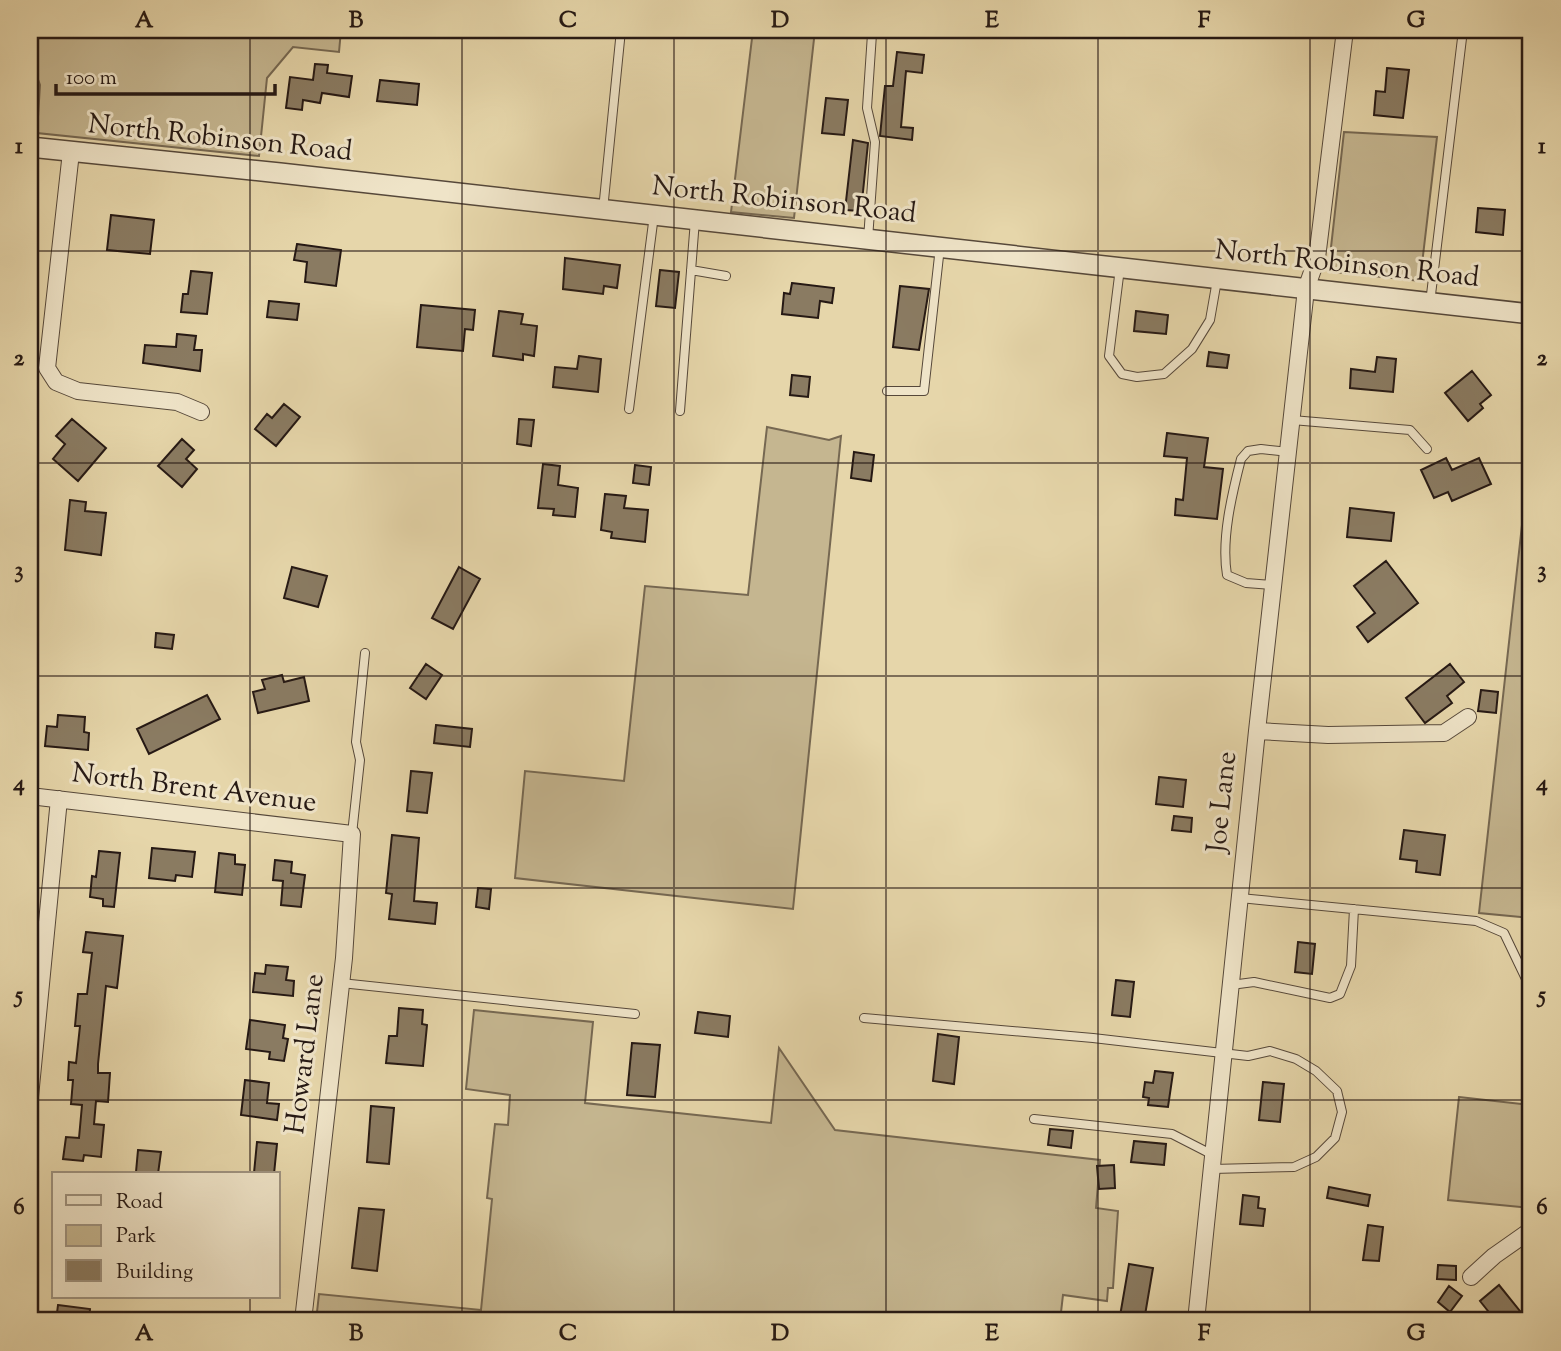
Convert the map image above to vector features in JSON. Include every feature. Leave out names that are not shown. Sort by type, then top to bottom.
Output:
[{"type":"street","name":"Joe Lane","points":[[1196,1321],[1306,289],[1317,258],[1345,30]]},
{"type":"street","name":"North Robinson Road","points":[[30,147],[1531,314]]},
{"type":"street","points":[[71,152],[47,368],[56,382],[78,391],[177,402],[201,412]]},
{"type":"street","points":[[1257,731],[1328,735],[1444,733],[1468,717]]},
{"type":"street","name":"North Brent Avenue","points":[[30,796],[352,834]]},
{"type":"street","points":[[30,1097],[59,799]]},
{"type":"street","name":"Howard Lane","points":[[303,1321],[341,983],[352,834]]},
{"type":"street","points":[[1471,1277],[1494,1256],[1531,1230]]},
{"type":"lane","points":[[603,210],[621,30]]},
{"type":"lane","points":[[1430,303],[1463,30]]},
{"type":"lane","points":[[868,239],[875,142],[867,108],[873,34]]},
{"type":"lane","points":[[629,409],[654,215]]},
{"type":"lane","points":[[680,411],[695,220]]},
{"type":"lane","points":[[887,391],[924,391],[940,247]]},
{"type":"lane","points":[[1120,268],[1109,356],[1122,373],[1137,377],[1164,374],[1192,349],[1210,320],[1217,279]]},
{"type":"lane","points":[[691,270],[726,276]]},
{"type":"lane","points":[[1292,421],[1410,430],[1427,449]]},
{"type":"lane","points":[[1274,585],[1246,583],[1227,575],[1228,528],[1241,459],[1248,451],[1261,449],[1289,452]]},
{"type":"lane","points":[[352,834],[360,760],[356,742],[365,653]]},
{"type":"lane","points":[[1240,898],[1476,921],[1504,933],[1527,981],[1531,996]]},
{"type":"lane","points":[[1231,985],[1254,982],[1330,998],[1340,993],[1351,967],[1354,909]]},
{"type":"lane","points":[[341,983],[635,1014]]},
{"type":"lane","points":[[864,1018],[1248,1056],[1270,1051],[1296,1059],[1316,1071],[1336,1091],[1342,1112],[1335,1139],[1316,1157],[1294,1167],[1213,1162],[1172,1135],[1034,1119]]},
{"type":"green space","points":[[30,30],[341,30],[339,52],[293,47],[267,78],[259,156],[37,133],[40,85],[30,58]]},
{"type":"green space","points":[[753,30],[815,30],[794,218],[731,212]]},
{"type":"green space","points":[[1344,132],[1437,137],[1420,281],[1335,272],[1329,265]]},
{"type":"green space","points":[[767,427],[829,440],[841,436],[793,909],[515,878],[525,771],[624,781],[645,586],[748,595]]},
{"type":"green space","points":[[1522,525],[1531,527],[1531,918],[1479,913]]},
{"type":"green space","points":[[474,1010],[593,1022],[585,1103],[771,1123],[779,1048],[835,1130],[1100,1160],[1096,1208],[1118,1211],[1113,1288],[1108,1288],[1107,1301],[1063,1295],[1060,1321],[911,1321],[841,1313],[839,1321],[316,1321],[319,1294],[481,1310],[492,1199],[487,1198],[495,1124],[508,1125],[510,1095],[466,1089]]},
{"type":"green space","points":[[1459,1097],[1531,1105],[1531,1208],[1448,1200]]},
{"type":"building","points":[[897,52],[924,55],[922,73],[906,71],[901,127],[913,128],[912,140],[880,136],[885,86],[893,86]]},
{"type":"building","points":[[315,64],[328,65],[327,73],[352,76],[349,97],[322,93],[320,103],[303,100],[302,110],[286,108],[290,77],[313,80]]},
{"type":"building","points":[[1387,68],[1409,70],[1403,118],[1374,115],[1376,91],[1385,92]]},
{"type":"building","points":[[380,80],[419,84],[417,105],[377,101]]},
{"type":"building","points":[[826,98],[848,100],[844,135],[822,133]]},
{"type":"building","points":[[853,140],[868,143],[861,211],[845,210]]},
{"type":"building","points":[[1478,208],[1505,210],[1503,235],[1476,232]]},
{"type":"building","points":[[111,215],[154,220],[150,254],[107,250]]},
{"type":"building","points":[[297,244],[341,250],[336,286],[305,282],[307,262],[294,260]]},
{"type":"building","points":[[565,258],[620,265],[617,288],[604,286],[603,294],[563,289]]},
{"type":"building","points":[[660,270],[679,272],[675,308],[656,306]]},
{"type":"building","points":[[191,271],[212,273],[207,314],[181,312],[183,294],[188,294]]},
{"type":"building","points":[[792,283],[834,288],[832,303],[820,301],[818,318],[782,314],[784,293],[790,294]]},
{"type":"building","points":[[900,286],[929,289],[919,350],[893,347]]},
{"type":"building","points":[[269,301],[299,304],[297,320],[267,317]]},
{"type":"building","points":[[421,305],[475,310],[473,330],[465,329],[463,351],[417,347]]},
{"type":"building","points":[[499,311],[523,314],[521,324],[537,326],[534,356],[523,354],[523,360],[493,356]]},
{"type":"building","points":[[1136,311],[1168,315],[1166,334],[1134,331]]},
{"type":"building","points":[[177,334],[196,336],[194,350],[202,350],[200,371],[143,363],[145,345],[176,347]]},
{"type":"building","points":[[1209,352],[1229,355],[1227,368],[1207,366]]},
{"type":"building","points":[[579,356],[601,359],[598,392],[553,387],[555,367],[577,369]]},
{"type":"building","points":[[1377,357],[1396,359],[1393,392],[1350,388],[1351,369],[1375,372]]},
{"type":"building","points":[[1472,371],[1491,395],[1480,404],[1483,408],[1468,421],[1445,393]]},
{"type":"building","points":[[792,375],[810,377],[808,397],[790,395]]},
{"type":"building","points":[[284,404],[300,417],[276,446],[255,429],[267,414],[272,418]]},
{"type":"building","points":[[72,419],[106,448],[78,481],[53,459],[65,444],[56,436]]},
{"type":"building","points":[[519,419],[534,420],[531,446],[517,444]]},
{"type":"building","points":[[1167,433],[1208,438],[1204,467],[1223,469],[1217,519],[1175,515],[1176,499],[1183,500],[1187,458],[1164,456]]},
{"type":"building","points":[[182,439],[194,450],[186,459],[197,469],[182,487],[158,466]]},
{"type":"building","points":[[854,452],[874,455],[871,481],[851,478]]},
{"type":"building","points":[[1446,458],[1452,470],[1479,458],[1491,484],[1452,501],[1448,492],[1434,498],[1421,470]]},
{"type":"building","points":[[543,464],[560,466],[558,485],[578,488],[575,517],[553,515],[554,509],[538,508]]},
{"type":"building","points":[[635,465],[651,467],[649,485],[633,483]]},
{"type":"building","points":[[605,494],[626,496],[624,508],[648,510],[645,542],[611,538],[612,532],[601,530]]},
{"type":"building","points":[[70,500],[86,502],[85,511],[106,513],[101,555],[65,550]]},
{"type":"building","points":[[1350,508],[1394,513],[1391,541],[1347,537]]},
{"type":"building","points":[[1386,561],[1418,603],[1368,642],[1357,627],[1375,613],[1354,586]]},
{"type":"building","points":[[292,567],[327,576],[318,607],[284,598]]},
{"type":"building","points":[[459,567],[480,579],[453,629],[432,618]]},
{"type":"building","points":[[156,633],[174,635],[172,649],[155,647]]},
{"type":"building","points":[[426,664],[442,675],[426,699],[410,688]]},
{"type":"building","points":[[1450,664],[1464,682],[1447,696],[1452,703],[1425,723],[1406,698]]},
{"type":"building","points":[[282,675],[284,682],[304,677],[309,701],[258,713],[253,692],[265,689],[262,680]]},
{"type":"building","points":[[1481,690],[1498,692],[1496,713],[1478,711]]},
{"type":"building","points":[[207,695],[220,719],[149,754],[137,729]]},
{"type":"building","points":[[58,715],[85,717],[84,732],[89,733],[88,750],[45,746],[47,726],[57,727]]},
{"type":"building","points":[[436,725],[472,729],[470,747],[434,743]]},
{"type":"building","points":[[411,771],[432,773],[427,813],[407,811]]},
{"type":"building","points":[[1159,777],[1186,780],[1183,807],[1156,804]]},
{"type":"building","points":[[1174,816],[1192,818],[1191,832],[1172,830]]},
{"type":"building","points":[[1404,830],[1445,835],[1440,875],[1416,872],[1417,861],[1400,859]]},
{"type":"building","points":[[392,835],[419,838],[414,901],[437,903],[435,924],[389,919],[392,894],[386,893]]},
{"type":"building","points":[[152,848],[195,852],[192,877],[176,875],[175,881],[149,878]]},
{"type":"building","points":[[99,851],[120,853],[114,907],[103,906],[103,899],[90,897]]},
{"type":"building","points":[[219,853],[235,855],[235,864],[245,865],[242,895],[215,892]]},
{"type":"building","points":[[275,860],[292,862],[291,873],[305,875],[301,907],[281,905],[283,881],[273,880]]},
{"type":"building","points":[[478,888],[491,889],[489,909],[476,907]]},
{"type":"building","points":[[86,932],[123,936],[117,988],[106,986],[98,1064],[98,1073],[110,1073],[108,1102],[96,1101],[94,1124],[104,1125],[101,1157],[84,1155],[83,1161],[63,1159],[66,1137],[79,1138],[82,1105],[71,1104],[73,1080],[68,1080],[69,1062],[76,1063],[80,1026],[75,1026],[78,994],[87,994],[92,953],[83,952]]},
{"type":"building","points":[[1298,942],[1315,944],[1312,974],[1295,972]]},
{"type":"building","points":[[266,965],[288,967],[286,980],[294,981],[293,996],[253,992],[255,973],[265,974]]},
{"type":"building","points":[[1116,980],[1134,982],[1130,1017],[1112,1015]]},
{"type":"building","points":[[399,1008],[423,1010],[422,1024],[427,1025],[423,1066],[386,1063],[389,1036],[397,1036]]},
{"type":"building","points":[[698,1012],[730,1016],[728,1037],[695,1033]]},
{"type":"building","points":[[250,1020],[285,1025],[283,1038],[288,1039],[284,1061],[269,1059],[270,1052],[246,1049]]},
{"type":"building","points":[[938,1034],[959,1037],[954,1084],[933,1081]]},
{"type":"building","points":[[632,1043],[660,1045],[655,1097],[627,1095]]},
{"type":"building","points":[[1155,1071],[1173,1073],[1168,1107],[1148,1105],[1149,1098],[1143,1097],[1145,1082],[1153,1083]]},
{"type":"building","points":[[245,1080],[269,1083],[267,1103],[279,1104],[277,1120],[241,1115]]},
{"type":"building","points":[[1263,1082],[1284,1084],[1280,1122],[1259,1120]]},
{"type":"building","points":[[371,1106],[394,1108],[389,1164],[367,1162]]},
{"type":"building","points":[[1050,1129],[1073,1131],[1071,1148],[1048,1145]]},
{"type":"building","points":[[1134,1141],[1166,1144],[1164,1165],[1131,1162]]},
{"type":"building","points":[[257,1142],[277,1144],[274,1172],[254,1172]]},
{"type":"building","points":[[138,1150],[161,1152],[158,1172],[136,1172]]},
{"type":"building","points":[[1114,1165],[1115,1188],[1099,1189],[1097,1166]]},
{"type":"building","points":[[1329,1187],[1370,1195],[1368,1206],[1327,1198]]},
{"type":"building","points":[[1243,1195],[1259,1197],[1258,1208],[1265,1209],[1263,1226],[1240,1224]]},
{"type":"building","points":[[359,1208],[384,1210],[377,1271],[352,1268]]},
{"type":"building","points":[[1368,1225],[1383,1227],[1379,1261],[1363,1260]]},
{"type":"building","points":[[1129,1264],[1153,1268],[1144,1321],[1120,1316]]},
{"type":"building","points":[[1438,1265],[1456,1266],[1456,1280],[1437,1279]]},
{"type":"building","points":[[1499,1285],[1528,1321],[1496,1321],[1480,1301]]},
{"type":"building","points":[[1449,1286],[1462,1296],[1450,1312],[1438,1302]]},
{"type":"building","points":[[58,1305],[90,1309],[89,1321],[56,1321]]}]
